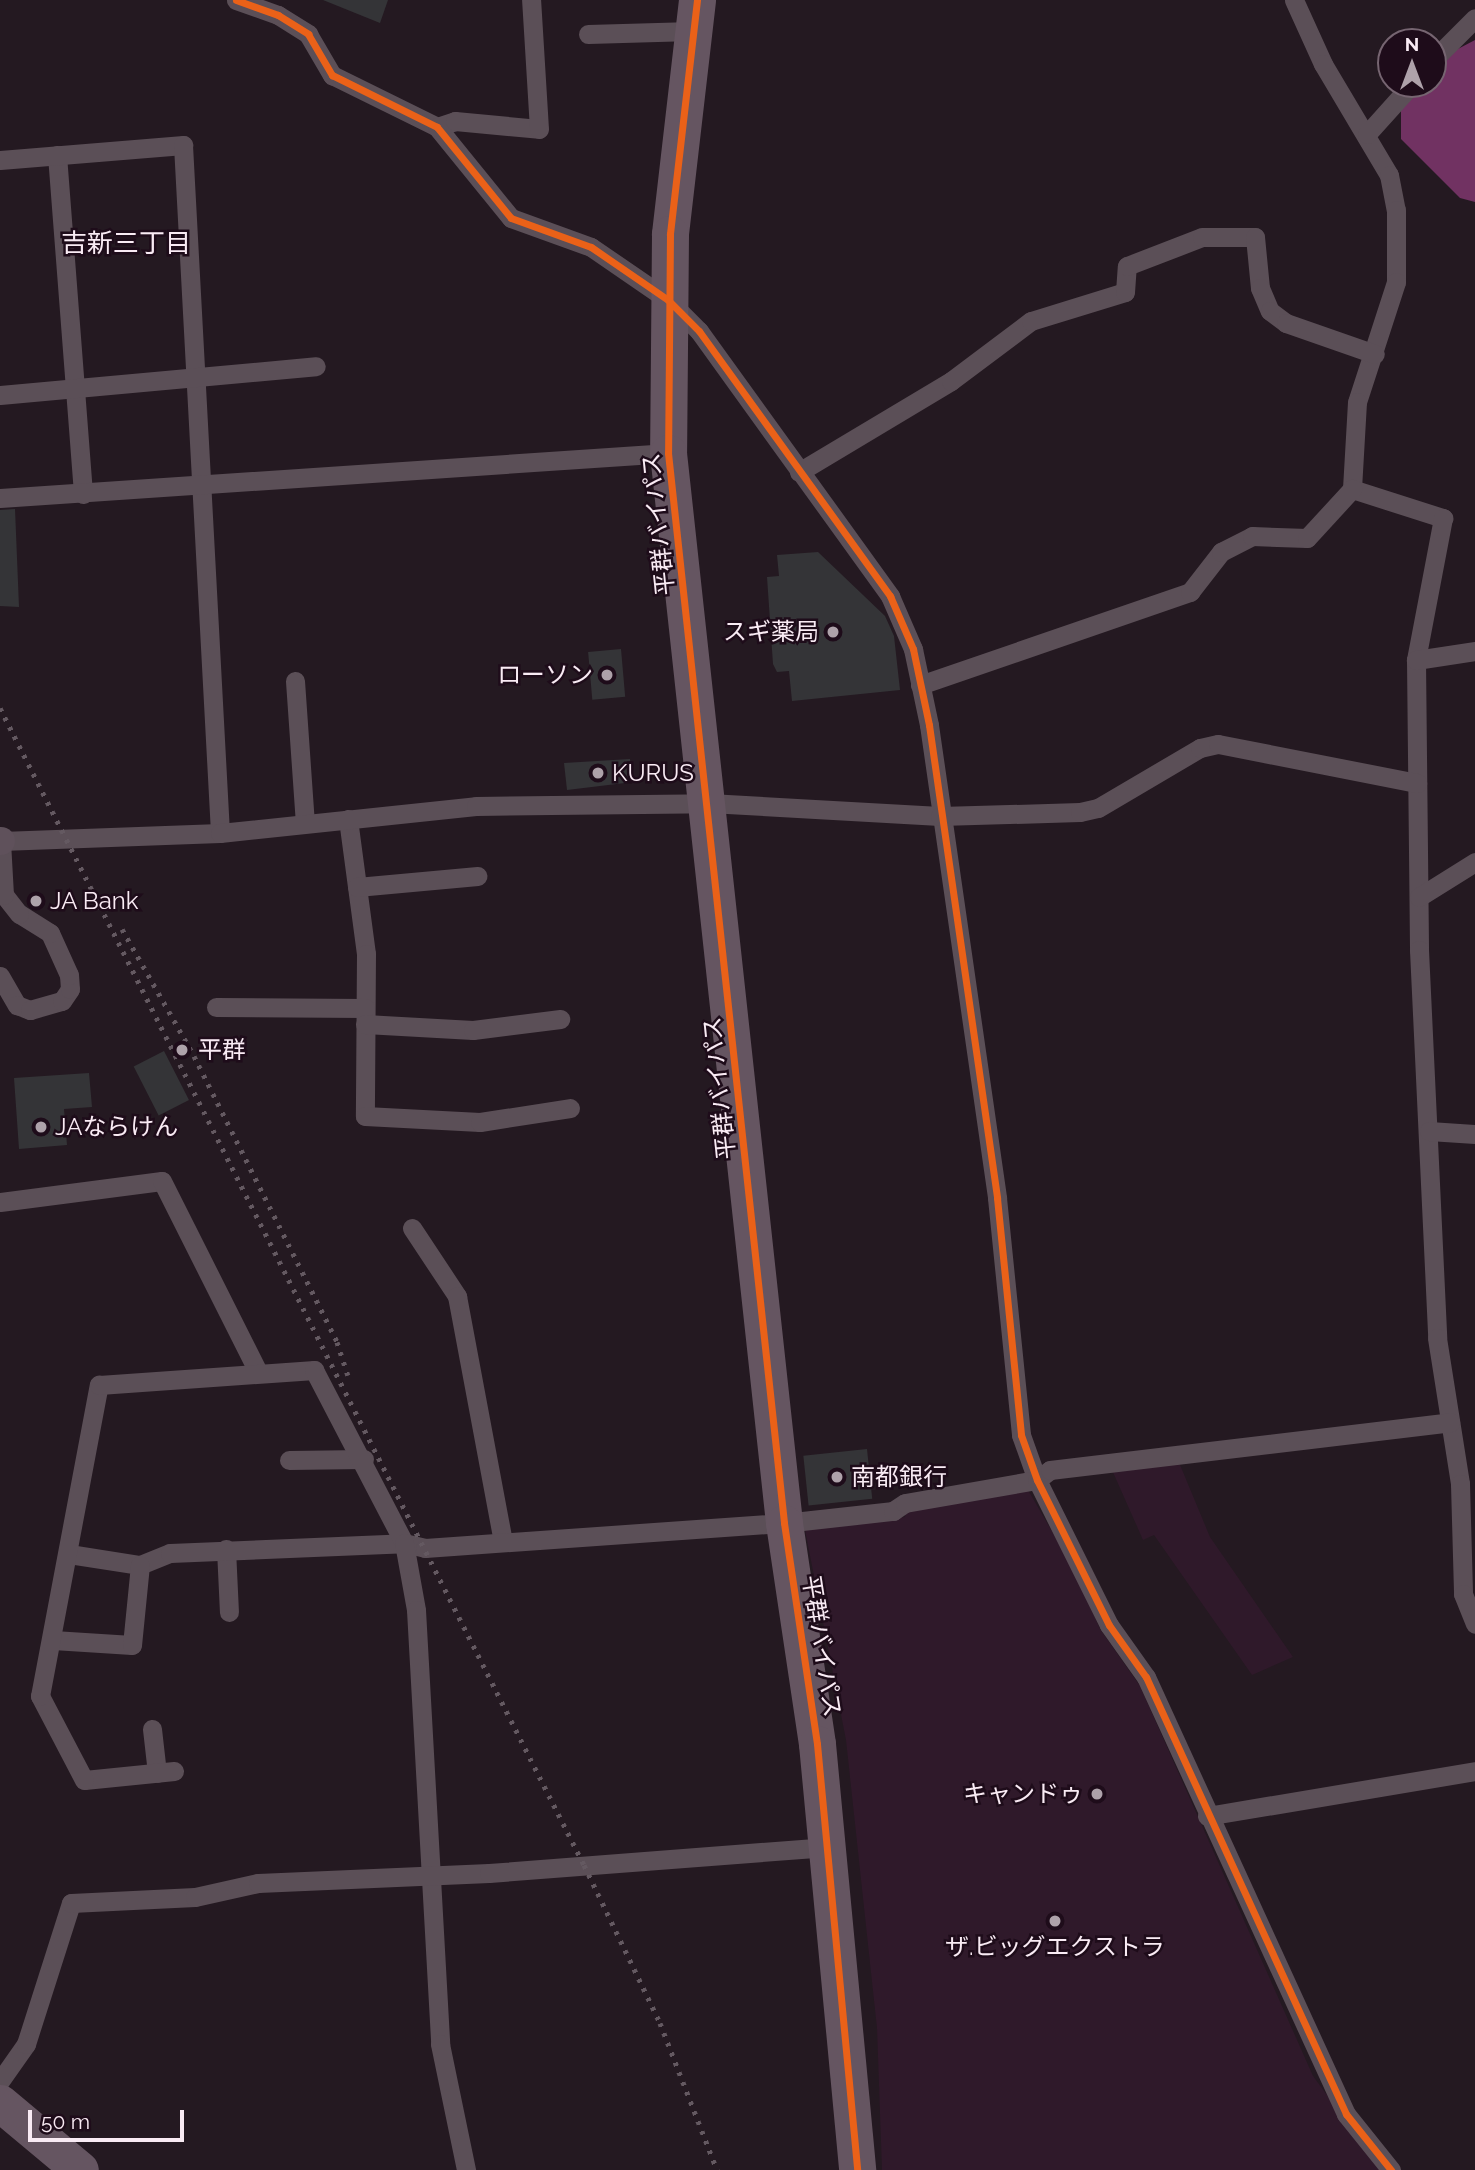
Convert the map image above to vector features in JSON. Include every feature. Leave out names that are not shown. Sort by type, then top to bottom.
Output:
[{"type":"highway","name":"平群バイパス","points":[[694,15],[668,300],[668,453],[709,803],[784,1523],[828,1847],[857,2170]]},
{"type":"highway","points":[[0,2104],[80,2170]]},
{"type":"street","points":[[236,0],[278,15],[308,34],[332,75],[437,127],[511,218],[591,247],[668,300],[699,331],[890,596],[913,649],[920,685],[997,1198],[1021,1435],[1037,1480],[1109,1625],[1146,1677],[1207,1816],[1346,2114],[1391,2170]]},
{"type":"street","points":[[437,127],[454,121],[539,130],[531,0]]},
{"type":"street","points":[[920,685],[1190,592],[1221,552],[1252,536],[1307,538],[1352,489],[1357,402],[1375,354],[1396,282],[1396,210],[1389,175],[1367,134],[1322,64],[1294,0]]},
{"type":"street","points":[[588,34],[694,15]]},
{"type":"street","points":[[1447,46],[1475,18]]},
{"type":"street","points":[[1367,134],[1399,98]]},
{"type":"street","points":[[0,160],[183,145],[220,833]]},
{"type":"street","points":[[57,155],[83,494]]},
{"type":"street","points":[[799,472],[951,381],[1031,321],[1125,292],[1127,266],[1202,237],[1255,237],[1261,288],[1270,311],[1286,323],[1375,354]]},
{"type":"street","points":[[0,395],[316,366]]},
{"type":"street","points":[[0,498],[203,487],[668,453]]},
{"type":"street","points":[[1352,489],[1443,518],[1416,660],[1419,897],[1437,1338],[1460,1485],[1464,1594],[1475,1624]]},
{"type":"street","points":[[1416,660],[1475,651]]},
{"type":"street","points":[[295,681],[305,823]]},
{"type":"street","points":[[0,976],[17,1005],[30,1010],[62,1001],[70,989],[69,975],[50,933],[19,914],[4,895],[1,841],[220,833],[476,806],[709,803],[940,816],[1098,808],[1200,748],[1218,744],[1417,783]]},
{"type":"street","points":[[348,818],[357,887],[365,1016],[365,1116],[480,1122],[570,1108]]},
{"type":"street","points":[[1419,897],[1475,862]]},
{"type":"street","points":[[357,887],[478,876]]},
{"type":"street","points":[[216,1007],[365,1016],[473,1030],[561,1019]]},
{"type":"street","points":[[1429,1131],[1475,1134]]},
{"type":"street","points":[[0,1202],[162,1181],[258,1372]]},
{"type":"street","points":[[412,1228],[457,1296],[503,1542]]},
{"type":"street","points":[[152,1729],[165,1772],[84,1780],[40,1696],[53,1640],[99,1385],[314,1370],[364,1459],[404,1543],[416,1609],[427,1875],[440,2044],[466,2170]]},
{"type":"street","points":[[69,1554],[140,1565],[170,1553],[226,1549],[404,1543],[425,1548],[784,1523],[893,1511],[905,1503],[1037,1480],[1050,1470],[1450,1422]]},
{"type":"street","points":[[289,1460],[364,1459]]},
{"type":"street","points":[[226,1549],[229,1612]]},
{"type":"street","points":[[53,1640],[132,1645],[140,1565]]},
{"type":"street","points":[[1207,1816],[1475,1772]]},
{"type":"street","points":[[0,2081],[26,2044],[72,1903],[195,1897],[258,1883],[427,1875],[828,1847]]},
{"type":"shaded area","points":[[1475,40],[1475,202],[1460,198],[1401,139],[1401,98],[1447,98],[1447,55]]},
{"type":"shaded area","points":[[1178,1460],[1210,1537],[1293,1657],[1252,1675],[1154,1535],[1143,1540],[1112,1470]]},
{"type":"shaded area","name":"ザ.ビッグエクストラ","points":[[1028,1490],[1075,1571],[1100,1629],[1140,1686],[1313,2076],[1382,2170],[882,2170],[877,2028],[846,1740],[805,1530],[905,1517],[906,1506]]},
{"type":"building","points":[[323,0],[388,0],[380,23]]},
{"type":"building","points":[[15,509],[19,607],[0,606],[0,510]]},
{"type":"building","name":"スギ薬局","points":[[818,552],[885,616],[894,636],[900,690],[792,701],[789,671],[777,672],[773,664],[767,577],[779,576],[777,555]]},
{"type":"building","name":"ローソン","points":[[621,649],[625,697],[592,700],[588,652]]},
{"type":"building","name":"KURUS","points":[[630,759],[633,782],[567,790],[564,763]]},
{"type":"building","name":"平群","points":[[164,1051],[189,1100],[159,1115],[134,1066]]},
{"type":"building","name":"JAならけん","points":[[89,1073],[92,1107],[64,1109],[67,1145],[19,1149],[14,1078]]},
{"type":"building","name":"南都銀行","points":[[867,1449],[872,1499],[809,1505],[803,1456]]},
{"type":"railway","points":[[0,708],[584,1865],[660,2023],[717,2170]]},
{"type":"railway","points":[[122,929],[194,1056],[337,1342],[348,1375]]},
{"type":"cycle path","points":[[236,0],[278,15],[308,34],[332,75],[437,127],[511,218],[591,247],[668,300],[699,331],[890,596],[913,649],[929,725],[997,1198],[1021,1435],[1037,1480],[1109,1625],[1146,1677],[1346,2114],[1391,2170]]},
{"type":"cycle path","points":[[697,0],[670,234],[668,453],[784,1523],[817,1744],[857,2170]]},
{"type":"place","name":"スギ薬局","points":[[833,632]]},
{"type":"place","name":"ローソン","points":[[607,675]]},
{"type":"place","name":"KURUS","points":[[598,773]]},
{"type":"place","name":"JA Bank","points":[[36,901]]},
{"type":"place","name":"平群","points":[[182,1050]]},
{"type":"place","name":"JAならけん","points":[[41,1127]]},
{"type":"place","name":"南都銀行","points":[[837,1477]]},
{"type":"place","name":"キャンドゥ","points":[[1097,1794]]},
{"type":"place","name":"ザ.ビッグエクストラ","points":[[1055,1921]]},
{"type":"district","name":"吉新三丁目","points":[[126,244]]}]
